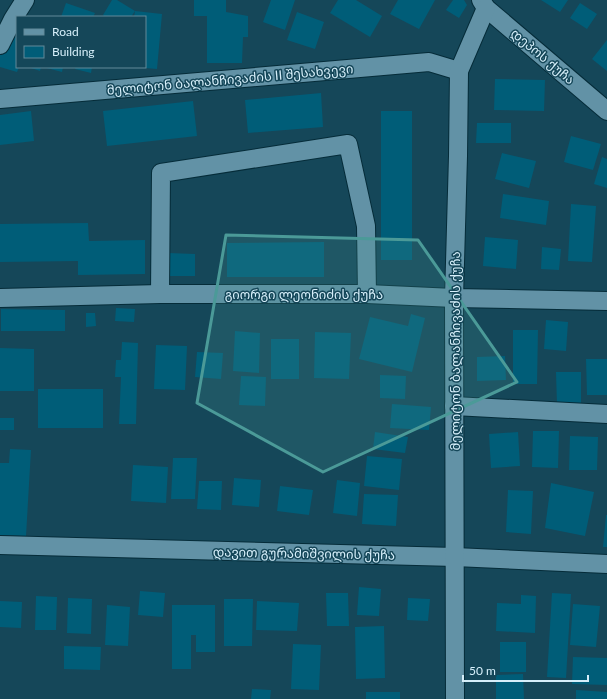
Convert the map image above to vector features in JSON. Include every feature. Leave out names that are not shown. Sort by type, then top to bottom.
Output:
[{"type":"street","points":[[0,45],[13,19],[25,0]]},
{"type":"street","name":"მელიტონ ბალანჩივაძის ქუჩა","points":[[455,699],[454,298],[458,156],[458,71],[484,4]]},
{"type":"street","name":"დეპოს ქუჩა","points":[[484,4],[607,111]]},
{"type":"street","name":"მელიტონ ბალანჩივაძის II შესახვევი","points":[[0,99],[429,62],[458,71]]},
{"type":"street","points":[[160,294],[161,173],[348,144],[366,226],[367,294]]},
{"type":"street","name":"გიორგი ლეონიძის ქუჩა","points":[[0,298],[160,294],[367,294],[454,298],[607,301]]},
{"type":"street","points":[[454,406],[607,414]]},
{"type":"street","name":"დავით გურამიშვილის ქუჩა","points":[[0,545],[455,556],[607,564]]},
{"type":"highlighted area","points":[[226,235],[418,240],[517,382],[323,472],[197,403]]},
{"type":"building","points":[[112,0],[117,0],[135,11],[132,16],[103,15]]},
{"type":"building","points":[[194,0],[226,0],[226,12],[248,16],[248,37],[243,37],[242,63],[207,63],[207,16],[194,16]]},
{"type":"building","points":[[271,0],[295,0],[285,30],[263,22]]},
{"type":"building","points":[[338,0],[356,0],[382,16],[370,37],[330,13]]},
{"type":"building","points":[[398,0],[435,0],[419,29],[390,14]]},
{"type":"building","points":[[453,0],[464,0],[467,5],[459,18],[446,10]]},
{"type":"building","points":[[541,0],[568,0],[560,12]]},
{"type":"building","points":[[66,3],[95,13],[94,16],[61,16]]},
{"type":"building","points":[[580,3],[597,14],[587,29],[570,18]]},
{"type":"building","points":[[135,11],[162,14],[157,69],[145,68],[146,16],[134,16]]},
{"type":"building","points":[[297,12],[324,22],[315,49],[287,40]]},
{"type":"building","points":[[11,35],[16,37],[16,68],[19,68],[17,72],[0,67],[0,55],[4,43]]},
{"type":"building","points":[[607,40],[607,71],[592,59]]},
{"type":"building","points":[[31,68],[41,68],[40,71]]},
{"type":"building","points":[[47,68],[63,68],[62,72]]},
{"type":"building","points":[[76,68],[92,68],[91,73]]},
{"type":"building","points":[[495,79],[545,80],[544,111],[494,110]]},
{"type":"building","points":[[321,93],[323,127],[248,133],[245,100]]},
{"type":"building","points":[[193,101],[197,136],[107,146],[103,111]]},
{"type":"building","points":[[31,111],[34,141],[0,145],[0,115]]},
{"type":"building","points":[[381,111],[412,111],[412,260],[381,260]]},
{"type":"building","points":[[477,123],[511,123],[511,143],[476,143]]},
{"type":"building","points":[[571,136],[601,144],[593,170],[564,162]]},
{"type":"building","points":[[502,153],[536,161],[529,188],[495,179]]},
{"type":"building","points":[[602,157],[607,159],[607,188],[594,184]]},
{"type":"building","points":[[503,194],[549,201],[546,225],[500,218]]},
{"type":"building","points":[[571,204],[596,206],[592,262],[568,261]]},
{"type":"building","points":[[88,223],[89,241],[145,240],[145,274],[78,275],[78,261],[0,262],[0,224]]},
{"type":"building","points":[[485,237],[518,240],[516,269],[483,266]]},
{"type":"building","points":[[324,242],[324,277],[227,277],[227,243]]},
{"type":"building","points":[[542,247],[561,249],[559,270],[541,269]]},
{"type":"building","points":[[168,253],[195,254],[195,276],[168,276]]},
{"type":"building","points":[[116,308],[135,309],[134,322],[115,321]]},
{"type":"building","points":[[1,309],[65,310],[65,331],[1,331]]},
{"type":"building","points":[[86,313],[95,313],[96,326],[86,327]]},
{"type":"building","points":[[411,314],[425,318],[412,372],[359,359],[370,317],[408,326]]},
{"type":"building","points":[[546,320],[568,322],[566,351],[544,349]]},
{"type":"building","points":[[513,330],[538,330],[537,384],[513,384]]},
{"type":"building","points":[[235,331],[260,333],[259,373],[233,371]]},
{"type":"building","points":[[315,332],[351,333],[349,379],[314,378]]},
{"type":"building","points":[[271,339],[299,339],[299,379],[271,379]]},
{"type":"building","points":[[122,342],[138,343],[136,424],[119,424],[121,377],[115,377],[116,360],[121,360]]},
{"type":"building","points":[[156,345],[187,346],[185,390],[154,389]]},
{"type":"building","points":[[0,348],[34,349],[34,391],[0,391]]},
{"type":"building","points":[[197,352],[223,353],[221,379],[195,377]]},
{"type":"building","points":[[505,356],[506,380],[477,381],[477,357]]},
{"type":"building","points":[[586,359],[607,359],[607,395],[587,395]]},
{"type":"building","points":[[556,372],[581,372],[581,404],[557,405]]},
{"type":"building","points":[[380,375],[406,376],[405,399],[380,398]]},
{"type":"building","points":[[241,376],[266,377],[265,406],[239,405]]},
{"type":"building","points":[[38,389],[103,389],[103,428],[38,428]]},
{"type":"building","points":[[392,404],[431,407],[429,430],[390,428]]},
{"type":"building","points":[[0,418],[14,418],[14,430],[0,430]]},
{"type":"building","points":[[533,431],[559,431],[558,468],[532,467]]},
{"type":"building","points":[[375,432],[408,437],[405,453],[373,449]]},
{"type":"building","points":[[518,432],[520,466],[491,468],[489,434]]},
{"type":"building","points":[[570,436],[598,437],[597,470],[569,470]]},
{"type":"building","points":[[10,449],[31,450],[26,536],[0,535],[0,463],[9,463]]},
{"type":"building","points":[[367,456],[402,459],[399,490],[364,486]]},
{"type":"building","points":[[173,458],[197,458],[195,499],[171,499]]},
{"type":"building","points":[[133,465],[168,467],[166,503],[131,501]]},
{"type":"building","points":[[234,478],[261,480],[259,507],[232,505]]},
{"type":"building","points":[[337,480],[360,483],[357,516],[333,513]]},
{"type":"building","points":[[199,481],[222,481],[221,510],[197,509]]},
{"type":"building","points":[[551,483],[594,492],[585,536],[545,528]]},
{"type":"building","points":[[280,486],[313,490],[309,515],[277,511]]},
{"type":"building","points":[[508,490],[533,491],[531,534],[506,532]]},
{"type":"building","points":[[364,494],[398,495],[396,526],[362,524]]},
{"type":"building","points":[[606,515],[607,547],[603,547]]},
{"type":"building","points":[[359,587],[381,589],[379,616],[357,615]]},
{"type":"building","points":[[140,591],[165,593],[163,617],[138,615]]},
{"type":"building","points":[[326,593],[348,593],[349,626],[327,626]]},
{"type":"building","points":[[552,593],[571,594],[566,678],[547,677]]},
{"type":"building","points":[[521,595],[536,596],[535,633],[496,631],[497,603],[521,604]]},
{"type":"building","points":[[36,596],[57,597],[56,630],[35,630]]},
{"type":"building","points":[[68,598],[92,599],[91,634],[67,633]]},
{"type":"building","points":[[408,598],[430,599],[428,621],[407,620]]},
{"type":"building","points":[[224,599],[253,599],[252,646],[224,646]]},
{"type":"building","points":[[0,601],[22,602],[21,628],[0,627]]},
{"type":"building","points":[[257,601],[299,603],[297,631],[256,630]]},
{"type":"building","points":[[573,604],[600,606],[596,647],[570,645]]},
{"type":"building","points":[[107,605],[130,607],[128,646],[105,645]]},
{"type":"building","points":[[172,605],[215,605],[215,652],[196,652],[196,635],[191,635],[191,669],[172,669]]},
{"type":"building","points":[[384,626],[385,678],[356,679],[355,627]]},
{"type":"building","points":[[500,642],[526,642],[526,672],[500,672]]},
{"type":"building","points":[[293,644],[321,645],[319,690],[291,689]]},
{"type":"building","points":[[64,646],[101,647],[100,670],[64,669]]},
{"type":"building","points":[[573,657],[607,658],[607,685],[572,684]]},
{"type":"building","points":[[523,674],[524,699],[496,699],[496,675]]},
{"type":"building","points":[[252,689],[271,690],[270,699],[251,699]]},
{"type":"building","points":[[576,690],[607,692],[607,699],[576,699]]},
{"type":"building","points":[[366,692],[400,692],[400,699],[366,699]]}]
